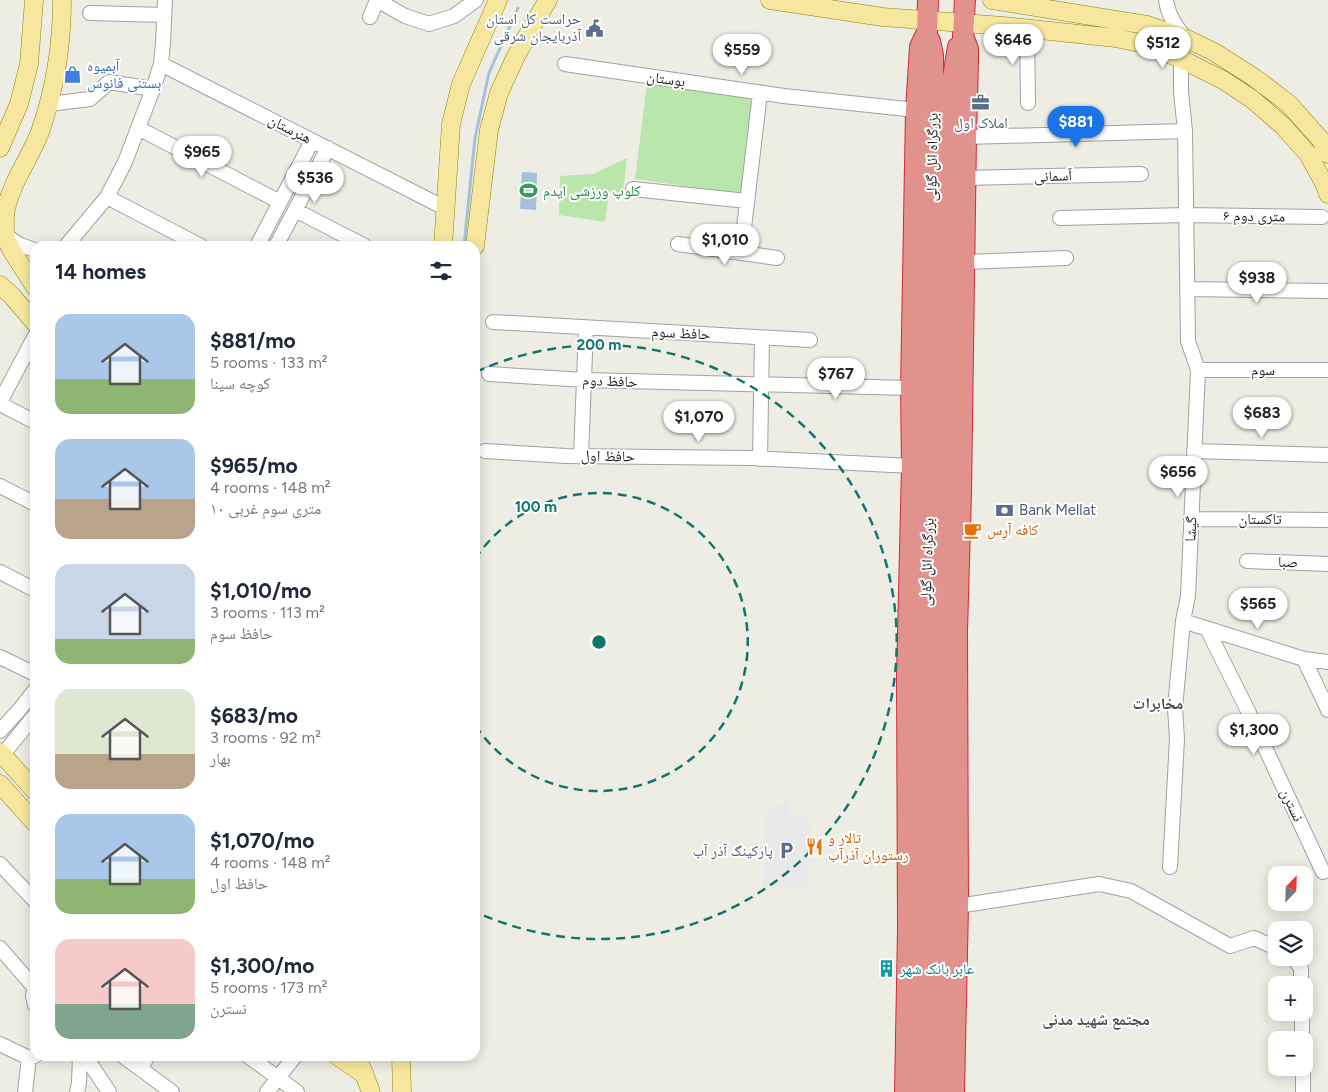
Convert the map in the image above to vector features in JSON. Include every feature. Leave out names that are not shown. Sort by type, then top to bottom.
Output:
[{"type":"highway","points":[[905,1092],[908,930],[907,676],[912,466],[911,388],[916,110],[920,47],[927,27],[928,0]]},
{"type":"highway","points":[[954,1092],[958,906],[957,631],[968,100],[968,49],[964,29],[965,0]]},
{"type":"highway","name":"بزرگراه ائل گؤلی","points":[[927,27],[942,94],[946,247],[943,531],[939,660],[941,858],[937,1092]]},
{"type":"highway","name":"بزرگراه ائل گؤلی","points":[[922,1092],[926,824],[924,656],[928,542],[930,283],[942,94],[964,29]]},
{"type":"main road","points":[[2,141],[19,104],[29,64],[34,0]]},
{"type":"main road","points":[[0,254],[4,247],[6,211],[10,195],[39,133],[49,104],[59,57],[62,0]]},
{"type":"main road","points":[[443,241],[451,124],[461,84],[498,0]]},
{"type":"main road","points":[[770,0],[884,17],[927,27],[1027,29],[1116,38],[1144,44],[1181,59],[1223,80],[1252,99],[1282,125],[1308,154],[1325,184],[1328,194]]},
{"type":"main road","points":[[992,0],[1143,24],[1185,38],[1214,52],[1255,78],[1289,104],[1321,140],[1328,154]]},
{"type":"main road","points":[[476,241],[489,130],[499,93],[540,4]]},
{"type":"main road","points":[[4,231],[12,251],[30,279]]},
{"type":"main road","points":[[4,290],[30,318]]},
{"type":"main road","points":[[1,755],[30,786]]},
{"type":"main road","points":[[0,784],[30,817]]},
{"type":"main road","points":[[344,1061],[365,1075]]},
{"type":"main road","points":[[359,1061],[371,1092]]},
{"type":"main road","points":[[401,1064],[402,1092]]},
{"type":"main road","points":[[401,1064],[416,1092]]},
{"type":"street","points":[[70,241],[107,197],[125,162],[154,89],[161,64],[165,0]]},
{"type":"street","points":[[370,17],[377,0]]},
{"type":"street","points":[[383,0],[384,4],[405,16],[429,24],[454,16],[476,0]]},
{"type":"street","points":[[1143,24],[1152,21],[1166,5],[1173,22],[1185,38]]},
{"type":"street","points":[[90,13],[164,15]]},
{"type":"street","points":[[1027,29],[1028,103]]},
{"type":"street","name":"گیشا","points":[[1170,867],[1178,739],[1175,708],[1183,621],[1188,596],[1198,370],[1188,341],[1186,131],[1181,59]]},
{"type":"street","name":"هنرستان","points":[[161,64],[445,208]]},
{"type":"street","name":"بوستان","points":[[565,64],[760,93],[916,110]]},
{"type":"street","points":[[49,104],[90,99],[109,82],[154,89]]},
{"type":"street","points":[[741,253],[760,93]]},
{"type":"street","points":[[138,128],[280,202]]},
{"type":"street","points":[[966,137],[1186,131]]},
{"type":"street","points":[[260,241],[312,140]]},
{"type":"street","points":[[279,241],[328,148]]},
{"type":"street","name":"آسمانی","points":[[965,178],[1141,174]]},
{"type":"street","points":[[633,189],[747,201]]},
{"type":"street","points":[[107,197],[191,241]]},
{"type":"street","points":[[295,210],[355,241]]},
{"type":"street","name":"۶ متری دوم","points":[[1060,218],[1186,215],[1322,217]]},
{"type":"street","points":[[4,231],[20,245],[30,248]]},
{"type":"street","points":[[678,244],[777,258]]},
{"type":"street","points":[[965,262],[1066,258]]},
{"type":"street","points":[[1187,289],[1328,291]]},
{"type":"street","name":"حافظ سوم","points":[[493,322],[810,340]]},
{"type":"street","points":[[581,456],[586,328]]},
{"type":"street","points":[[760,458],[762,338]]},
{"type":"street","points":[[30,346],[0,403],[30,419]]},
{"type":"street","name":"سوم","points":[[1198,370],[1328,370]]},
{"type":"street","name":"حافظ دوم","points":[[489,374],[584,380],[911,388]]},
{"type":"street","name":"حافظ اول","points":[[485,451],[581,456],[760,458],[912,466]]},
{"type":"street","points":[[1194,451],[1328,455]]},
{"type":"street","points":[[0,486],[30,501]]},
{"type":"street","name":"تاکستان","points":[[1191,519],[1328,520]]},
{"type":"street","name":"صبا","points":[[1247,561],[1328,564]]},
{"type":"street","points":[[0,572],[30,587]]},
{"type":"street","points":[[1183,621],[1304,659],[1328,662]]},
{"type":"street","name":"نسترن","points":[[1207,629],[1248,711],[1323,872]]},
{"type":"street","points":[[0,657],[30,672]]},
{"type":"street","points":[[1304,659],[1328,710]]},
{"type":"street","points":[[0,731],[30,696]]},
{"type":"street","points":[[1,755],[30,721]]},
{"type":"street","points":[[0,864],[30,896]]},
{"type":"street","points":[[958,906],[1099,884],[1130,891],[1230,946],[1254,938],[1268,944]]},
{"type":"street","points":[[0,948],[30,981]]},
{"type":"street","points":[[0,1044],[30,1056]]},
{"type":"street","points":[[24,1092],[31,1061]]},
{"type":"street","points":[[77,1092],[80,1061]]},
{"type":"street","points":[[88,1061],[109,1092]]},
{"type":"street","points":[[130,1061],[172,1092]]},
{"type":"street","points":[[140,1068],[145,1061]]},
{"type":"street","points":[[255,1061],[297,1092]]},
{"type":"street","points":[[267,1092],[291,1061]]},
{"type":"street","points":[[1303,1076],[1303,1092]]},
{"type":"green space","points":[[647,84],[753,98],[741,194],[635,179]]},
{"type":"green space","points":[[627,158],[623,193],[609,192],[605,222],[559,215],[560,176],[593,174]]},
{"type":"shaded area","name":"پارکینگ آذر آب","points":[[790,797],[790,817],[810,817],[809,888],[763,885],[765,814]]},
{"type":"water","name":"کلوپ ورزشی ایدم","points":[[522,172],[537,173],[536,210],[520,209]]},
{"type":"waterway","points":[[465,241],[475,138],[489,73],[518,8]]},
{"type":"place","name":"حراست کل استان آذربایجان شرقی","points":[[595,28]]},
{"type":"place","name":"آبمیوه بستنی فانوس","points":[[73,75]]},
{"type":"place","name":"املاک اول","points":[[981,102]]},
{"type":"place","name":"کلوپ ورزشی ایدم","points":[[529,191]]},
{"type":"place","name":"Bank Mellat","points":[[1005,510]]},
{"type":"place","name":"کافه آرِس","points":[[973,530]]},
{"type":"place","name":"تالار و رستوران آذرآب","points":[[814,847]]},
{"type":"place","name":"پارکینگ آذر آب","points":[[787,851]]},
{"type":"place","name":"عابر بانک شهر","points":[[886,969]]},
{"type":"district","name":"مخابرات","points":[[1158,703]]},
{"type":"district","name":"مجتمع شهید مدنی","points":[[1096,1019]]}]
